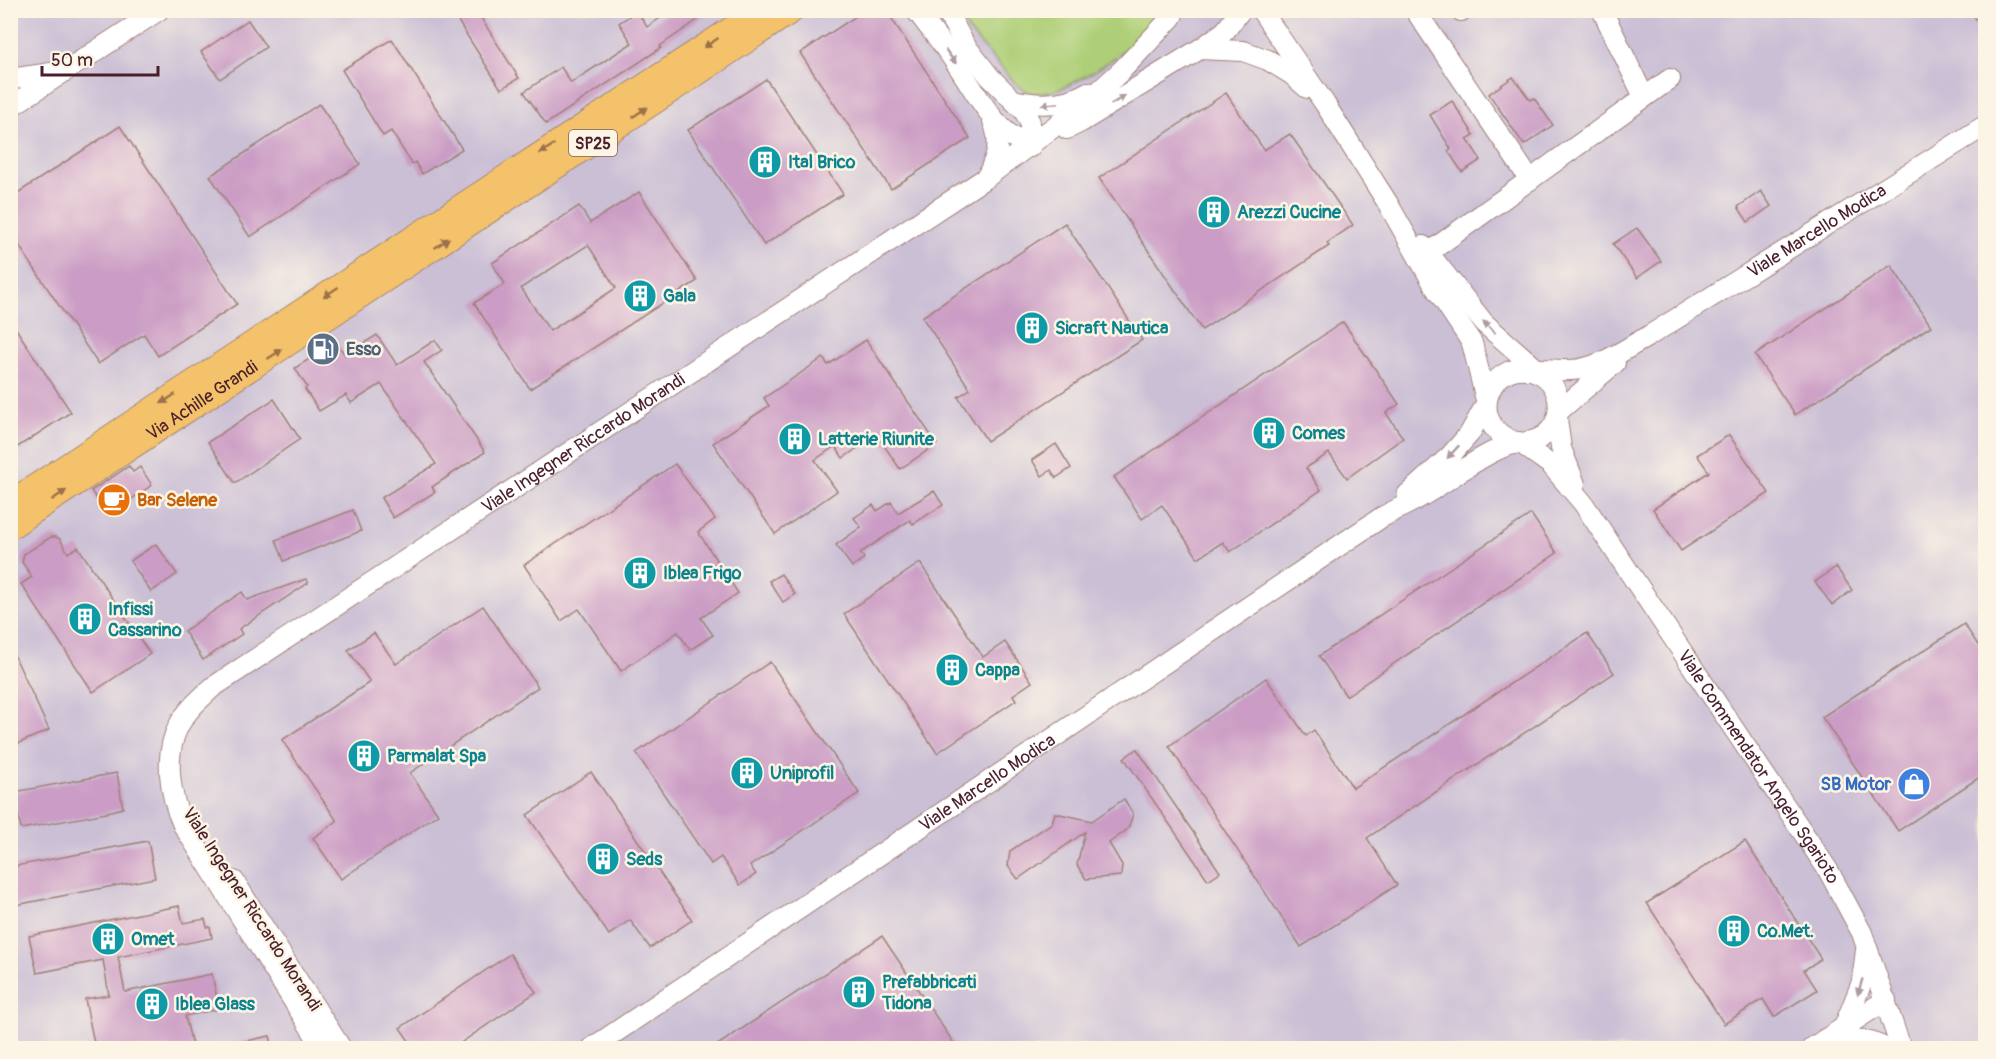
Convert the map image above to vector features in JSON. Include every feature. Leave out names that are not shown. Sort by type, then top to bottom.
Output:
[{"type":"main road","name":"SP25","points":[[387,268],[759,10]]},
{"type":"main road","name":"SP25","points":[[387,268],[793,10]]},
{"type":"main road","name":"Via Achille Grandi","points":[[10,503],[387,268]]},
{"type":"main road","name":"Via Achille Grandi","points":[[10,527],[387,268]]},
{"type":"street","points":[[10,107],[159,10]]},
{"type":"street","points":[[916,10],[955,62],[992,118],[1006,134],[1030,147]]},
{"type":"street","points":[[946,10],[964,45],[990,77],[1024,111],[1030,122],[1030,147]]},
{"type":"street","points":[[1030,147],[1081,122],[1200,49],[1225,31],[1241,10]]},
{"type":"street","points":[[1261,10],[1325,104],[1387,202],[1437,290],[1472,343],[1486,402],[1486,414],[1497,432],[1517,442],[1551,465],[1583,503]]},
{"type":"street","points":[[1415,10],[1530,180]]},
{"type":"street","points":[[1602,10],[1644,97]]},
{"type":"street","points":[[1030,147],[1086,103],[1176,13]]},
{"type":"street","points":[[1200,49],[1243,51],[1268,60],[1291,74],[1325,104]]},
{"type":"street","points":[[10,79],[67,70]]},
{"type":"street","points":[[1013,100],[1041,105],[1062,103],[1083,95],[1120,71]]},
{"type":"street","points":[[1428,253],[1670,79]]},
{"type":"street","points":[[987,177],[996,159],[998,147],[998,135],[992,118]]},
{"type":"street","name":"Viale Marcello Modica","points":[[1647,337],[1986,125]]},
{"type":"street","name":"Viale Ingegner Riccardo Morandi","points":[[323,1048],[183,825],[174,805],[170,787],[172,746],[178,726],[192,706],[213,687],[1030,147]]},
{"type":"street","points":[[1387,202],[1484,323],[1542,372],[1555,389],[1566,463],[1583,503]]},
{"type":"street","points":[[1382,517],[1450,456],[1470,433],[1494,382],[1501,376],[1519,370],[1542,372],[1597,365],[1647,337]]},
{"type":"street","points":[[1382,517],[1425,495],[1484,456],[1517,442],[1531,442],[1542,437],[1551,429],[1558,415],[1647,337]]},
{"type":"street","name":"Viale Commendator Angelo Sgarioto","points":[[1583,503],[1828,870],[1862,933],[1901,1048]]},
{"type":"street","name":"Viale Marcello Modica","points":[[592,1048],[1382,517]]},
{"type":"street","name":"Viale Ingegner Riccardo Morandi","points":[[171,767],[180,798],[341,1048]]},
{"type":"street","points":[[1844,1028],[1862,982],[1866,945]]},
{"type":"street","points":[[1819,1044],[1886,1000]]},
{"type":"street","points":[[1819,1044],[1850,1038],[1869,1040],[1885,1048]]},
{"type":"shaded area","points":[[10,11],[1985,11],[1985,1048],[11,1048]]},
{"type":"green space","points":[[958,11],[1158,11],[1139,37],[1106,64],[1066,86],[1040,93],[1030,92],[1018,86],[968,30]]},
{"type":"building","points":[[451,10],[476,10],[519,78],[501,89]]},
{"type":"building","points":[[672,10],[712,10],[660,46],[661,48],[546,124],[524,92],[561,67],[571,83],[632,43],[619,23],[637,11],[647,27]]},
{"type":"building","points":[[865,10],[886,10],[970,138],[891,189],[800,53]]},
{"type":"building","points":[[248,20],[266,47],[220,79],[201,52]]},
{"type":"building","points":[[392,39],[462,149],[422,174],[415,162],[412,164],[391,131],[383,136],[342,70]]},
{"type":"building","points":[[1513,77],[1530,100],[1534,98],[1553,125],[1524,145],[1489,94]]},
{"type":"building","name":"Ital Brico","points":[[766,79],[843,194],[764,245],[688,130]]},
{"type":"building","name":"Arezzi Cucine","points":[[1226,93],[1264,150],[1290,134],[1353,225],[1327,243],[1329,246],[1202,330],[1099,178]]},
{"type":"building","points":[[1452,101],[1474,135],[1467,139],[1481,160],[1462,172],[1448,151],[1451,149],[1430,115]]},
{"type":"building","points":[[319,104],[360,164],[250,237],[210,176]]},
{"type":"building","points":[[120,126],[237,304],[158,356],[144,334],[98,364],[10,232],[10,198]]},
{"type":"building","points":[[1761,191],[1771,206],[1748,222],[1738,207]]},
{"type":"building","name":"Gala","points":[[639,192],[697,281],[530,389],[474,303],[505,284],[492,263],[579,206],[590,223]],"holes":[[[588,245],[616,288],[550,331],[521,288]]]},
{"type":"building","name":"Sicraft Nautica","points":[[1065,223],[1142,340],[987,441],[958,397],[970,389],[922,317]]},
{"type":"building","points":[[1637,228],[1661,261],[1637,278],[1613,244]]},
{"type":"building","points":[[1891,265],[1931,326],[1795,415],[1755,355]]},
{"type":"building","points":[[10,320],[71,412],[10,452]]},
{"type":"building","name":"Comes","points":[[1343,322],[1399,404],[1386,413],[1403,438],[1347,478],[1329,453],[1306,468],[1321,490],[1230,552],[1223,542],[1198,558],[1162,505],[1142,519],[1114,477]]},
{"type":"building","points":[[330,333],[345,355],[377,335],[397,365],[435,340],[442,350],[424,362],[485,452],[432,487],[435,492],[393,518],[381,498],[436,464],[381,384],[351,403],[346,395],[319,411],[295,368],[316,355],[311,346]]},
{"type":"building","name":"Latterie Riunite","points":[[866,340],[937,444],[900,469],[877,435],[843,458],[835,446],[815,460],[837,491],[775,534],[713,443],[769,406],[764,398],[823,358],[828,365]]},
{"type":"building","points":[[274,399],[300,439],[235,483],[208,442]]},
{"type":"building","points":[[1729,435],[1769,493],[1681,551],[1653,509],[1709,472],[1697,455]]},
{"type":"building","points":[[1056,444],[1071,468],[1056,478],[1051,470],[1042,476],[1032,460]]},
{"type":"building","name":"Iblea Frigo","points":[[675,464],[715,519],[698,532],[738,593],[701,618],[713,635],[690,650],[678,632],[621,671],[579,609],[561,621],[524,565]]},
{"type":"building","name":"Bar Selene","points":[[129,466],[133,472],[140,467],[152,485],[108,515],[91,491]]},
{"type":"building","points":[[934,491],[943,505],[913,524],[910,520],[860,553],[864,558],[852,567],[836,545],[861,527],[854,518],[873,505],[877,511],[891,502],[898,513]]},
{"type":"building","points":[[353,510],[361,531],[284,561],[276,540]]},
{"type":"building","points":[[1531,514],[1557,553],[1346,696],[1319,656]]},
{"type":"building","name":"Infissi Cassarino","points":[[51,537],[60,539],[68,553],[78,547],[150,654],[93,692],[21,584],[32,577],[22,562],[24,554]]},
{"type":"building","points":[[156,544],[177,574],[151,592],[130,561]]},
{"type":"building","name":"Cappa","points":[[920,563],[983,657],[1005,642],[1032,682],[1013,695],[1016,700],[937,753],[844,614]]},
{"type":"building","points":[[1836,567],[1852,590],[1832,605],[1815,582]]},
{"type":"building","points":[[781,574],[795,594],[783,602],[769,581]]},
{"type":"building","points":[[306,579],[308,583],[239,629],[242,634],[203,660],[184,631],[242,592],[247,600]]},
{"type":"building","name":"Parmalat Spa","points":[[483,606],[538,687],[410,773],[438,814],[341,879],[313,838],[337,821],[282,740],[370,682],[348,650],[374,633],[396,664]]},
{"type":"building","points":[[1964,624],[1986,657],[1986,773],[1898,831],[1822,717]]},
{"type":"building","points":[[1587,633],[1614,673],[1367,838],[1397,885],[1301,947],[1169,746],[1266,678],[1306,736],[1314,730],[1353,788]]},
{"type":"building","points":[[10,646],[49,730],[10,747]]},
{"type":"building","name":"Uniprofil","points":[[770,662],[859,793],[750,866],[756,874],[740,885],[721,857],[711,864],[636,753]]},
{"type":"building","points":[[1137,749],[1220,872],[1208,880],[1124,758]]},
{"type":"building","name":"Seds","points":[[591,772],[692,920],[650,948],[630,920],[609,935],[527,815]]},
{"type":"building","points":[[117,773],[123,808],[21,829],[14,792]]},
{"type":"building","points":[[1124,799],[1133,814],[1128,829],[1109,843],[1122,865],[1121,876],[1086,879],[1077,865],[1085,832],[1018,879],[1008,866],[1010,851],[1052,823],[1055,813],[1092,821]]},
{"type":"building","points":[[148,841],[155,878],[10,906],[10,867]]},
{"type":"building","name":"Co.Met.","points":[[1745,841],[1821,959],[1804,970],[1817,990],[1774,1017],[1763,999],[1724,1024],[1647,903]]},
{"type":"building","points":[[179,906],[183,923],[205,919],[207,927],[210,927],[212,938],[118,957],[125,992],[212,974],[219,1009],[185,1016],[193,1048],[95,1048],[85,999],[109,995],[103,960],[37,973],[29,936]]},
{"type":"building","name":"Prefabbricati Tidona","points":[[882,936],[957,1048],[713,1048]]},
{"type":"building","points":[[510,954],[536,992],[453,1048],[414,1048],[400,1028]]},
{"type":"building","points":[[270,1036],[273,1048],[236,1048],[236,1043]]},
{"type":"place","name":"Ital Brico","points":[[765,162]]},
{"type":"place","name":"Arezzi Cucine","points":[[1214,212]]},
{"type":"place","name":"Gala","points":[[640,296]]},
{"type":"place","name":"Sicraft Nautica","points":[[1032,328]]},
{"type":"place","name":"Esso","points":[[323,349]]},
{"type":"place","name":"Comes","points":[[1269,433]]},
{"type":"place","name":"Latterie Riunite","points":[[795,439]]},
{"type":"place","name":"Bar Selene","points":[[114,500]]},
{"type":"place","name":"Iblea Frigo","points":[[640,573]]},
{"type":"place","name":"Infissi Cassarino","points":[[85,619]]},
{"type":"place","name":"Cappa","points":[[952,670]]},
{"type":"place","name":"Parmalat Spa","points":[[364,756]]},
{"type":"place","name":"Uniprofil","points":[[747,773]]},
{"type":"place","name":"SB Motor","points":[[1914,784]]},
{"type":"place","name":"Seds","points":[[603,859]]},
{"type":"place","name":"Co.Met.","points":[[1734,931]]},
{"type":"place","name":"Omet","points":[[108,939]]},
{"type":"place","name":"Prefabbricati Tidona","points":[[859,992]]},
{"type":"place","name":"Iblea Glass","points":[[152,1004]]}]
